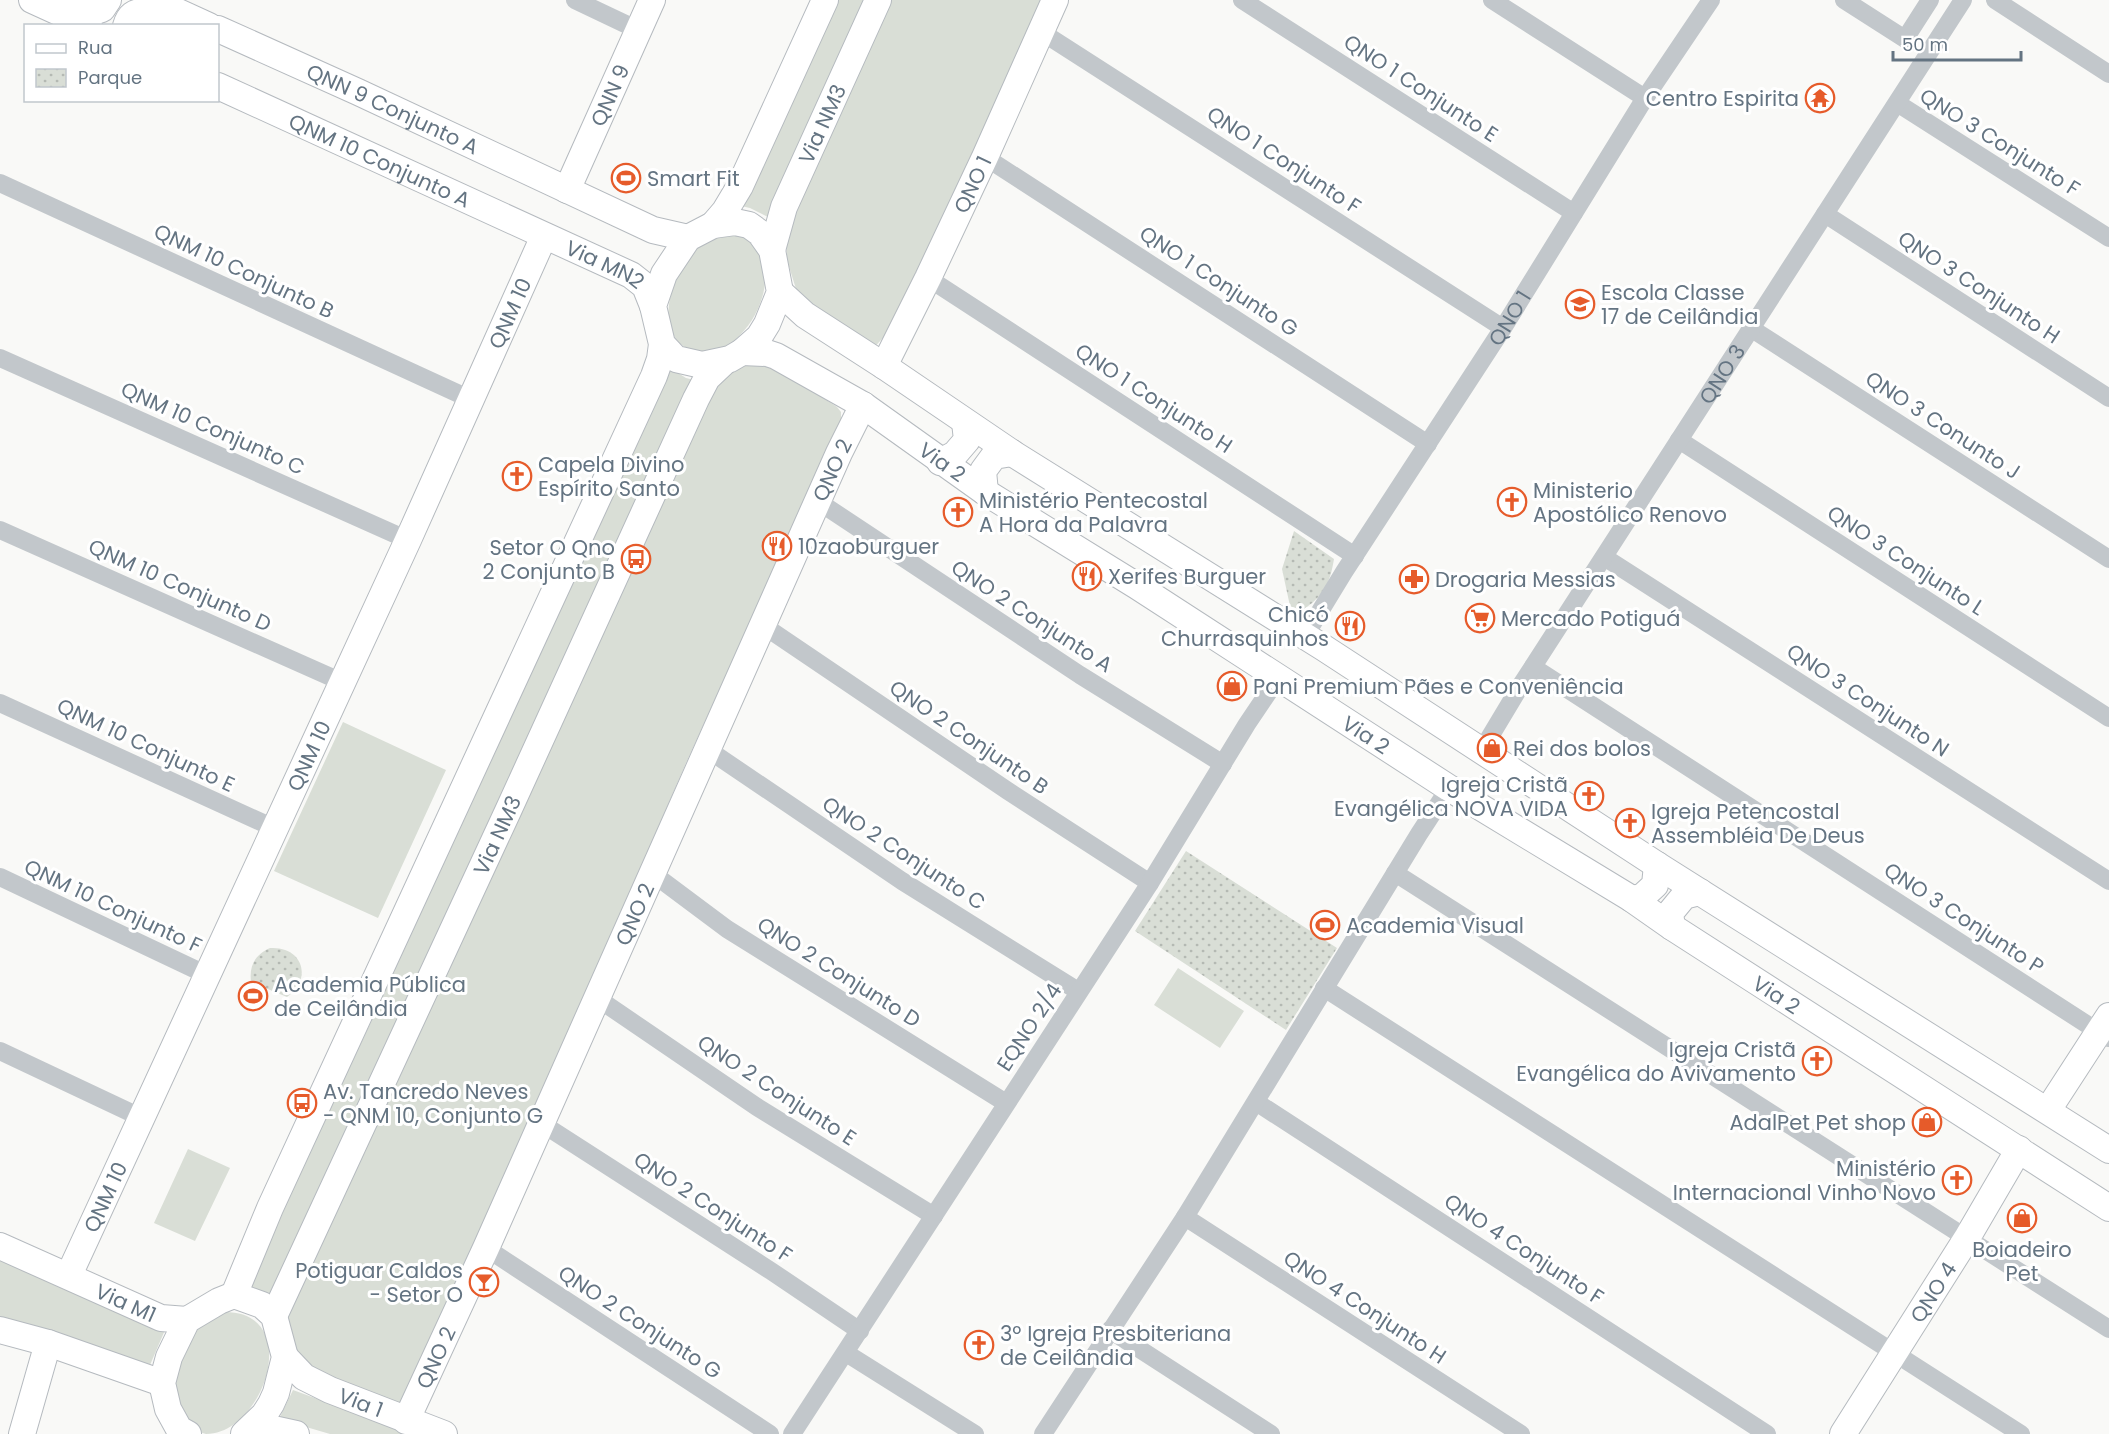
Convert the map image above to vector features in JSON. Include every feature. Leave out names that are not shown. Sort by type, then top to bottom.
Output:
[{"type":"main road","points":[[32,0],[84,24]]},
{"type":"main road","points":[[66,0],[93,12],[102,9],[108,0]]},
{"type":"main road","points":[[152,0],[205,24]]},
{"type":"main road","name":"QNN 9","points":[[567,190],[652,0]]},
{"type":"main road","points":[[713,225],[733,200],[740,186],[825,0]]},
{"type":"main road","name":"Via NM3","points":[[772,250],[784,207],[878,0]]},
{"type":"main road","name":"QNO 1","points":[[884,366],[985,157],[1055,0]]},
{"type":"main road","points":[[127,24],[128,19],[137,12],[145,11],[172,24]]},
{"type":"main road","name":"QNN 9 Conjunto A","points":[[219,30],[358,92],[567,190]]},
{"type":"main road","points":[[219,45],[280,75],[358,92]]},
{"type":"main road","name":"QNM 10 Conjunto A","points":[[219,86],[544,236]]},
{"type":"main road","points":[[567,190],[653,230],[670,236],[688,238]]},
{"type":"main road","points":[[735,222],[749,225],[760,233],[772,250],[780,292],[759,337],[734,356],[702,366],[676,359],[663,344],[653,306],[664,274],[688,238],[713,225],[735,222]]},
{"type":"main road","name":"Via MN2","points":[[544,236],[632,274],[645,286],[653,306]]},
{"type":"main road","name":"QNM 10","points":[[69,1275],[408,540],[544,236]]},
{"type":"main road","points":[[780,292],[805,315],[1012,453],[1305,636],[1657,865],[2109,1149]]},
{"type":"main road","points":[[234,1295],[270,1208],[654,376],[663,344]]},
{"type":"main road","name":"Via 2","points":[[734,356],[767,353],[776,356],[863,405],[985,492],[1137,586],[1449,788],[1632,899],[2109,1208]]},
{"type":"main road","name":"Via NM3","points":[[274,1316],[696,399],[707,378],[734,356]]},
{"type":"main road","name":"QNO 2","points":[[406,1421],[486,1248],[839,453],[863,405]]},
{"type":"main road","points":[[940,462],[956,454],[967,440],[965,422]]},
{"type":"main road","points":[[985,492],[983,471],[993,456],[1012,453]]},
{"type":"main road","points":[[1632,899],[1642,897],[1655,885],[1657,865]]},
{"type":"main road","points":[[1672,927],[1670,913],[1677,904],[1684,896],[1700,892]]},
{"type":"main road","points":[[2048,1110],[2106,1029]]},
{"type":"main road","name":"QNO 4","points":[[1843,1434],[1967,1238],[2019,1149]]},
{"type":"main road","name":"Via M1","points":[[0,1246],[161,1318],[187,1320]]},
{"type":"main road","points":[[182,1432],[168,1409],[162,1383],[169,1357],[187,1320],[234,1295],[262,1305],[274,1316],[285,1357],[276,1393],[264,1415],[249,1429]]},
{"type":"main road","points":[[0,1330],[162,1383]]},
{"type":"main road","points":[[22,1434],[48,1344]]},
{"type":"main road","name":"Via 1","points":[[285,1357],[304,1377],[330,1390],[444,1434]]},
{"type":"main road","points":[[249,1429],[296,1434]]},
{"type":"street","points":[[575,0],[638,30]]},
{"type":"street","name":"QNO 1 Conjunto E","points":[[1242,0],[1574,213]]},
{"type":"street","points":[[1492,0],[1645,98]]},
{"type":"street","name":"QNO 1","points":[[1305,636],[1503,328],[1645,98],[1711,0]]},
{"type":"street","points":[[1844,0],[1905,39],[1930,0]]},
{"type":"street","name":"QNO 3","points":[[1482,750],[1533,667],[1963,0]]},
{"type":"street","points":[[1995,0],[2109,74]]},
{"type":"street","name":"QNO 1 Conjunto F","points":[[1040,31],[1503,328]]},
{"type":"street","name":"QNO 3 Conjunto F","points":[[1897,103],[2109,238]]},
{"type":"street","name":"QNO 1 Conjunto G","points":[[985,157],[1428,444]]},
{"type":"street","name":"QNM 10 Conjunto B","points":[[0,183],[470,399]]},
{"type":"street","name":"QNO 3 Conjunto H","points":[[1825,214],[2109,398]]},
{"type":"street","name":"QNO 1 Conjunto H","points":[[928,278],[1355,556]]},
{"type":"street","name":"QNO 3 Conunto J","points":[[1752,329],[2109,559]]},
{"type":"street","name":"QNM 10 Conjunto C","points":[[0,358],[408,540]]},
{"type":"street","name":"QNO 3 Conjunto L","points":[[1679,440],[2109,718]]},
{"type":"street","name":"QNO 2 Conjunto A","points":[[819,502],[1080,675],[1223,764]]},
{"type":"street","name":"QNM 10 Conjunto D","points":[[0,530],[342,682]]},
{"type":"street","name":"QNO 3 Conjunto N","points":[[1604,557],[2109,881]]},
{"type":"street","name":"QNO 2 Conjunto B","points":[[764,626],[1008,791],[1150,883]]},
{"type":"street","name":"QNO 3 Conjunto P","points":[[1533,667],[2106,1029]]},
{"type":"street","name":"EQNO 2/4","points":[[792,1434],[1150,883],[1247,724],[1278,678]]},
{"type":"street","name":"QNM 10 Conjunto E","points":[[0,703],[274,828]]},
{"type":"street","name":"QNO 2 Conjunto C","points":[[707,749],[902,881],[1078,991]]},
{"type":"street","points":[[1043,1434],[1185,1217],[1449,788]]},
{"type":"street","name":"QNO 2 Conjunto D","points":[[652,873],[727,929],[1006,1103]]},
{"type":"street","points":[[1395,873],[2109,1329]]},
{"type":"street","name":"QNM 10 Conjunto F","points":[[0,877],[207,975]]},
{"type":"street","points":[[1324,988],[2021,1434]]},
{"type":"street","name":"QNO 2 Conjunto E","points":[[597,998],[757,1107],[934,1216]]},
{"type":"street","points":[[0,1051],[140,1117]]},
{"type":"street","name":"QNO 4 Conjunto F","points":[[1256,1102],[1767,1434]]},
{"type":"street","name":"QNO 2 Conjunto F","points":[[541,1123],[861,1331]]},
{"type":"street","name":"QNO 4 Conjunto H","points":[[1185,1217],[1521,1434]]},
{"type":"street","name":"QNO 2 Conjunto G","points":[[486,1248],[770,1434]]},
{"type":"street","points":[[1110,1330],[1271,1434]]},
{"type":"street","points":[[846,1353],[975,1434]]},
{"type":"green space","points":[[835,0],[869,0],[768,217],[741,206]]},
{"type":"green space","points":[[889,0],[1042,0],[893,327],[870,352],[807,304],[796,289],[787,260],[786,236],[791,215]]},
{"type":"green space","points":[[725,232],[747,238],[757,248],[763,260],[765,273],[761,301],[749,325],[732,344],[723,349],[697,352],[679,342],[671,330],[670,301],[680,270],[688,257],[697,247]]},
{"type":"green space","points":[[748,365],[772,368],[795,379],[837,407],[841,412],[841,423],[686,763],[586,995],[411,1387],[401,1404],[328,1382],[296,1353],[288,1323],[288,1313],[712,387],[728,374]]},
{"type":"green space","points":[[667,366],[686,378],[694,380],[272,1298],[255,1288],[246,1286],[370,1024]]},
{"type":"green space","points":[[1294,531],[1334,559],[1328,583],[1320,595],[1301,611],[1290,606],[1282,569]]},
{"type":"green space","points":[[343,722],[446,770],[378,918],[274,871]]},
{"type":"green space","points":[[1186,851],[1337,948],[1286,1030],[1135,931]]},
{"type":"green space","points":[[270,948],[290,952],[301,965],[300,981],[287,997],[251,982],[254,961]]},
{"type":"green space","points":[[1178,968],[1244,1011],[1220,1048],[1154,1005]]},
{"type":"green space","points":[[188,1149],[230,1168],[195,1241],[154,1223]]},
{"type":"green space","points":[[0,1260],[165,1330],[150,1365],[0,1321]]},
{"type":"green space","points":[[225,1312],[249,1317],[264,1331],[269,1351],[267,1373],[258,1395],[245,1415],[227,1429],[206,1434],[195,1429],[178,1411],[175,1403],[175,1383],[184,1353],[195,1332]]},
{"type":"green space","points":[[293,1390],[413,1434],[330,1434],[279,1419]]},
{"type":"place","name":"Centro Espirita","points":[[1820,98]]},
{"type":"place","name":"Smart Fit","points":[[626,178]]},
{"type":"place","name":"Escola Classe 17 de Ceilândia","points":[[1580,304]]},
{"type":"place","name":"Capela Divino Espírito Santo","points":[[517,476]]},
{"type":"place","name":"Ministerio Apostólico Renovo","points":[[1512,502]]},
{"type":"place","name":"Ministério Pentecostal A Hora da Palavra","points":[[958,512]]},
{"type":"place","name":"10zaoburguer","points":[[777,546]]},
{"type":"place","name":"Setor O Qno 2 Conjunto B","points":[[636,559]]},
{"type":"place","name":"Xerifes Burguer","points":[[1087,576]]},
{"type":"place","name":"Drogaria Messias","points":[[1414,579]]},
{"type":"place","name":"Mercado Potiguá","points":[[1480,618]]},
{"type":"place","name":"Chicó Churrasquinhos","points":[[1350,626]]},
{"type":"place","name":"Pani Premium Pães e Conveniência","points":[[1232,686]]},
{"type":"place","name":"Rei dos bolos","points":[[1492,748]]},
{"type":"place","name":"Igreja Cristã Evangélica NOVA VIDA","points":[[1589,796]]},
{"type":"place","name":"Igreja Petencostal Assembléia De Deus","points":[[1630,823]]},
{"type":"place","name":"Academia Visual","points":[[1325,925]]},
{"type":"place","name":"Academia Pública de Ceilândia","points":[[253,996]]},
{"type":"place","name":"Igreja Cristã Evangélica do Avivamento","points":[[1817,1061]]},
{"type":"place","name":"Av. Tancredo Neves - QNM 10, Conjunto G","points":[[302,1103]]},
{"type":"place","name":"AdalPet Pet shop","points":[[1927,1122]]},
{"type":"place","name":"Ministério Internacional Vinho Novo","points":[[1957,1180]]},
{"type":"place","name":"Boiadeiro Pet","points":[[2022,1218]]},
{"type":"place","name":"Potiguar Caldos - Setor O","points":[[484,1282]]},
{"type":"place","name":"3º Igreja Presbiteriana de Ceilândia","points":[[979,1345]]}]
